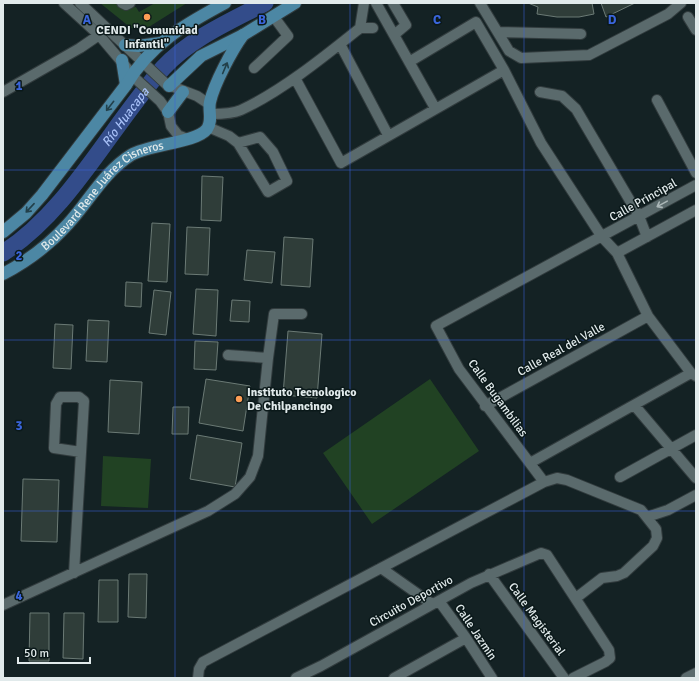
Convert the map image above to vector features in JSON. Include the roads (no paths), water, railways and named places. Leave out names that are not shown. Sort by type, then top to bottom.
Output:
[{"type":"main road","points":[[3,232],[26,213],[42,195],[160,43],[178,29],[225,3]]},
{"type":"main road","points":[[168,85],[201,56],[274,17],[295,3]]},
{"type":"main road","points":[[208,127],[210,109],[232,50],[243,34]]},
{"type":"main road","points":[[125,45],[138,46],[160,43]]},
{"type":"main road","points":[[122,60],[131,80]]},
{"type":"main road","points":[[168,112],[183,92]]},
{"type":"main road","name":"Boulevard Rene Juárez Cisneros","points":[[3,274],[42,248],[67,225],[112,168],[132,154],[186,138],[193,138],[202,134],[208,127]]},
{"type":"street","points":[[64,3],[99,35],[122,60]]},
{"type":"street","points":[[80,3],[168,85],[183,92],[197,96],[210,109],[225,114],[240,111],[295,78],[360,28],[373,28]]},
{"type":"street","points":[[122,3],[126,5],[130,3]]},
{"type":"street","points":[[360,28],[364,3]]},
{"type":"street","points":[[376,3],[435,108]]},
{"type":"street","points":[[393,3],[406,25],[394,35]]},
{"type":"street","points":[[480,3],[509,51],[521,58],[580,57],[589,55],[668,14],[681,3]]},
{"type":"street","points":[[254,68],[288,36],[274,17]]},
{"type":"street","points":[[688,17],[696,30]]},
{"type":"street","points":[[409,62],[476,22],[504,70],[541,143],[602,237],[617,253],[648,316],[694,375],[530,463]]},
{"type":"street","points":[[498,32],[582,34]]},
{"type":"street","points":[[3,92],[80,48],[99,35]]},
{"type":"street","points":[[340,44],[388,136]]},
{"type":"street","points":[[295,78],[341,163],[504,70]]},
{"type":"street","name":"Boulevard Rene Juárez Cisneros","points":[[131,80],[156,97],[168,112],[171,126],[178,135],[186,138]]},
{"type":"street","points":[[540,92],[562,96],[576,109],[639,216],[648,237]]},
{"type":"street","points":[[657,100],[696,173]]},
{"type":"street","points":[[208,127],[229,136],[238,143],[268,192],[287,181],[273,152],[260,137],[238,143]]},
{"type":"street","name":"Calle Principal","points":[[436,326],[696,185]]},
{"type":"street","points":[[617,253],[696,210]]},
{"type":"street","points":[[3,605],[208,511],[235,494],[250,477],[258,456],[274,314],[302,314]]},
{"type":"street","name":"Calle Real del Valle","points":[[485,406],[648,316]]},
{"type":"street","name":"Calle Bugambilias","points":[[436,326],[459,369],[485,406],[544,482]]},
{"type":"street","points":[[228,355],[268,358]]},
{"type":"street","points":[[74,573],[81,452],[84,400],[79,397],[60,397],[56,404],[54,448],[81,452]]},
{"type":"street","points":[[635,406],[696,478]]},
{"type":"street","points":[[620,476],[696,435]]},
{"type":"street","points":[[198,678],[203,662],[544,482],[557,478],[567,480],[641,510],[656,529],[657,538],[654,546],[624,573],[617,576],[602,578],[576,598],[609,650],[610,658],[573,678]]},
{"type":"street","points":[[646,517],[668,510],[696,495]]},
{"type":"street","name":"Circuito Deportivo","points":[[296,678],[321,666],[435,602],[489,574],[541,553],[547,555],[576,598]]},
{"type":"street","name":"Calle Jazmín","points":[[381,568],[435,602],[466,638],[492,678]]},
{"type":"street","name":"Calle Magisterial","points":[[489,574],[564,678]]},
{"type":"street","points":[[394,678],[466,638]]},
{"type":"waterway","name":"Río Huacapa","points":[[3,253],[27,235],[49,214],[69,191],[144,91],[174,57],[211,31],[265,3]]},
{"type":"place","name":"CENDI \"Comunidad Infantil\"","points":[[147,17]]},
{"type":"place","name":"Instituto Tecnologico De Chilpancingo","points":[[239,399]]}]
